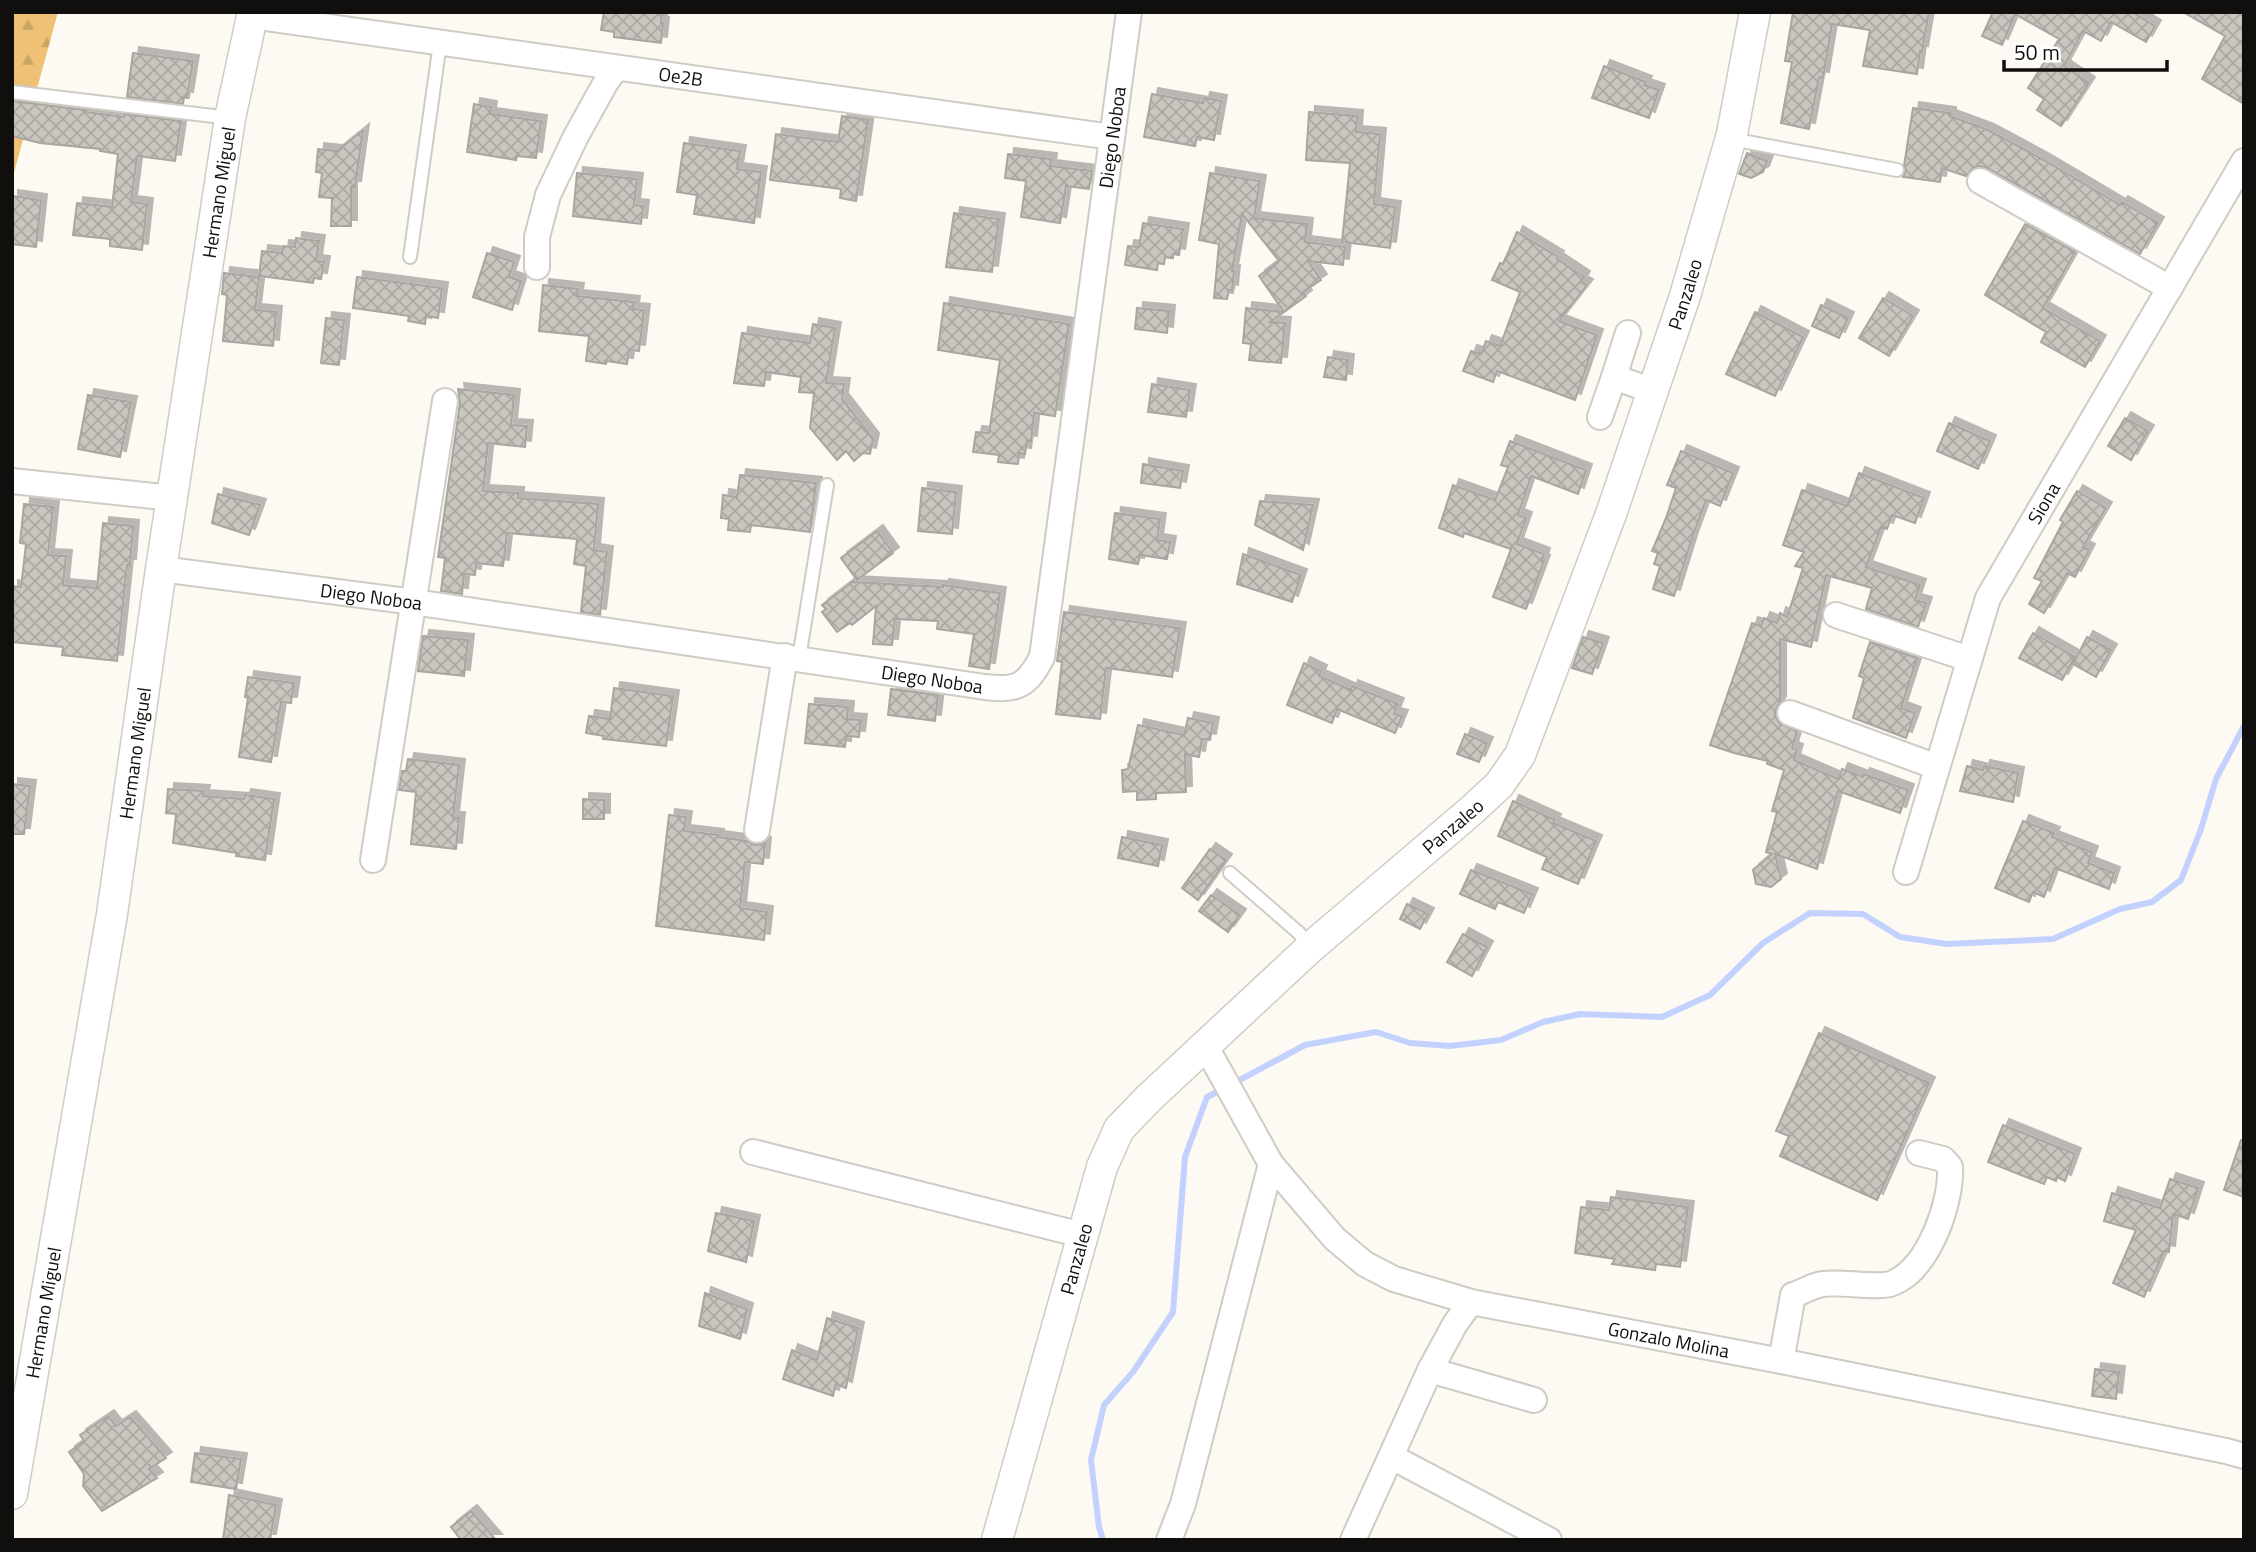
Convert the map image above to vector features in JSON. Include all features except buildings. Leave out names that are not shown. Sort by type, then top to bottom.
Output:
[{"type":"street","name":"Diego Noboa","points":[[161,569],[414,602],[1004,690],[1018,687],[1033,675],[1042,657],[1129,12]]},
{"type":"street","name":"Panzaleo","points":[[997,1540],[1102,1167],[1119,1129],[1310,948],[1499,785],[1520,755],[1611,514],[1685,296],[1731,139],[1755,12]]},
{"type":"street","name":"Oe2B","points":[[252,14],[1112,137]]},
{"type":"street","name":"Hermano Miguel","points":[[12,1494],[112,914],[161,569],[230,118],[252,14]]},
{"type":"street","points":[[537,267],[537,237],[548,195],[575,138],[616,68]]},
{"type":"street","name":"Siona","points":[[1906,872],[1988,598],[2244,161]]},
{"type":"street","points":[[1980,181],[2169,288]]},
{"type":"street","points":[[1600,417],[1628,333]]},
{"type":"street","points":[[1614,377],[1653,391]]},
{"type":"street","points":[[373,860],[444,401]]},
{"type":"street","points":[[12,481],[172,498]]},
{"type":"street","points":[[1836,615],[1969,659]]},
{"type":"street","points":[[757,830],[792,657]]},
{"type":"street","points":[[1790,713],[1937,767]]},
{"type":"street","name":"Gonzalo Molina","points":[[1205,1045],[1270,1164],[1335,1239],[1365,1264],[1394,1279],[1471,1302],[1781,1361],[2244,1456]]},
{"type":"street","points":[[753,1152],[1082,1235]]},
{"type":"street","points":[[1781,1361],[1793,1295],[1823,1284],[1892,1284],[1910,1271],[1927,1251],[1944,1208],[1950,1167],[1942,1159],[1919,1153]]},
{"type":"street","points":[[1169,1540],[1183,1504],[1270,1164]]},
{"type":"street","points":[[1353,1540],[1430,1370],[1455,1324],[1471,1302]]},
{"type":"street","points":[[1430,1370],[1534,1400]]},
{"type":"street","points":[[1392,1457],[1549,1540]]},
{"type":"lane","points":[[410,257],[440,43]]},
{"type":"lane","points":[[12,92],[230,118]]},
{"type":"lane","points":[[1731,139],[1897,170]]},
{"type":"lane","points":[[792,657],[827,485]]},
{"type":"lane","points":[[1230,873],[1299,933],[1310,948]]},
{"type":"green space","points":[[12,12],[58,12],[12,180]]},
{"type":"waterway","points":[[1234,1083],[1305,1045],[1376,1032],[1410,1043],[1450,1046],[1501,1040],[1543,1022],[1580,1014],[1662,1017],[1710,995],[1763,943],[1810,913],[1863,914],[1900,937],[1947,944],[2053,939],[2120,909],[2152,902],[2181,880],[2201,829],[2216,779],[2244,726]]},
{"type":"waterway","points":[[1103,1540],[1091,1460],[1104,1405],[1133,1372],[1173,1312],[1185,1157],[1207,1097],[1223,1089]]}]
